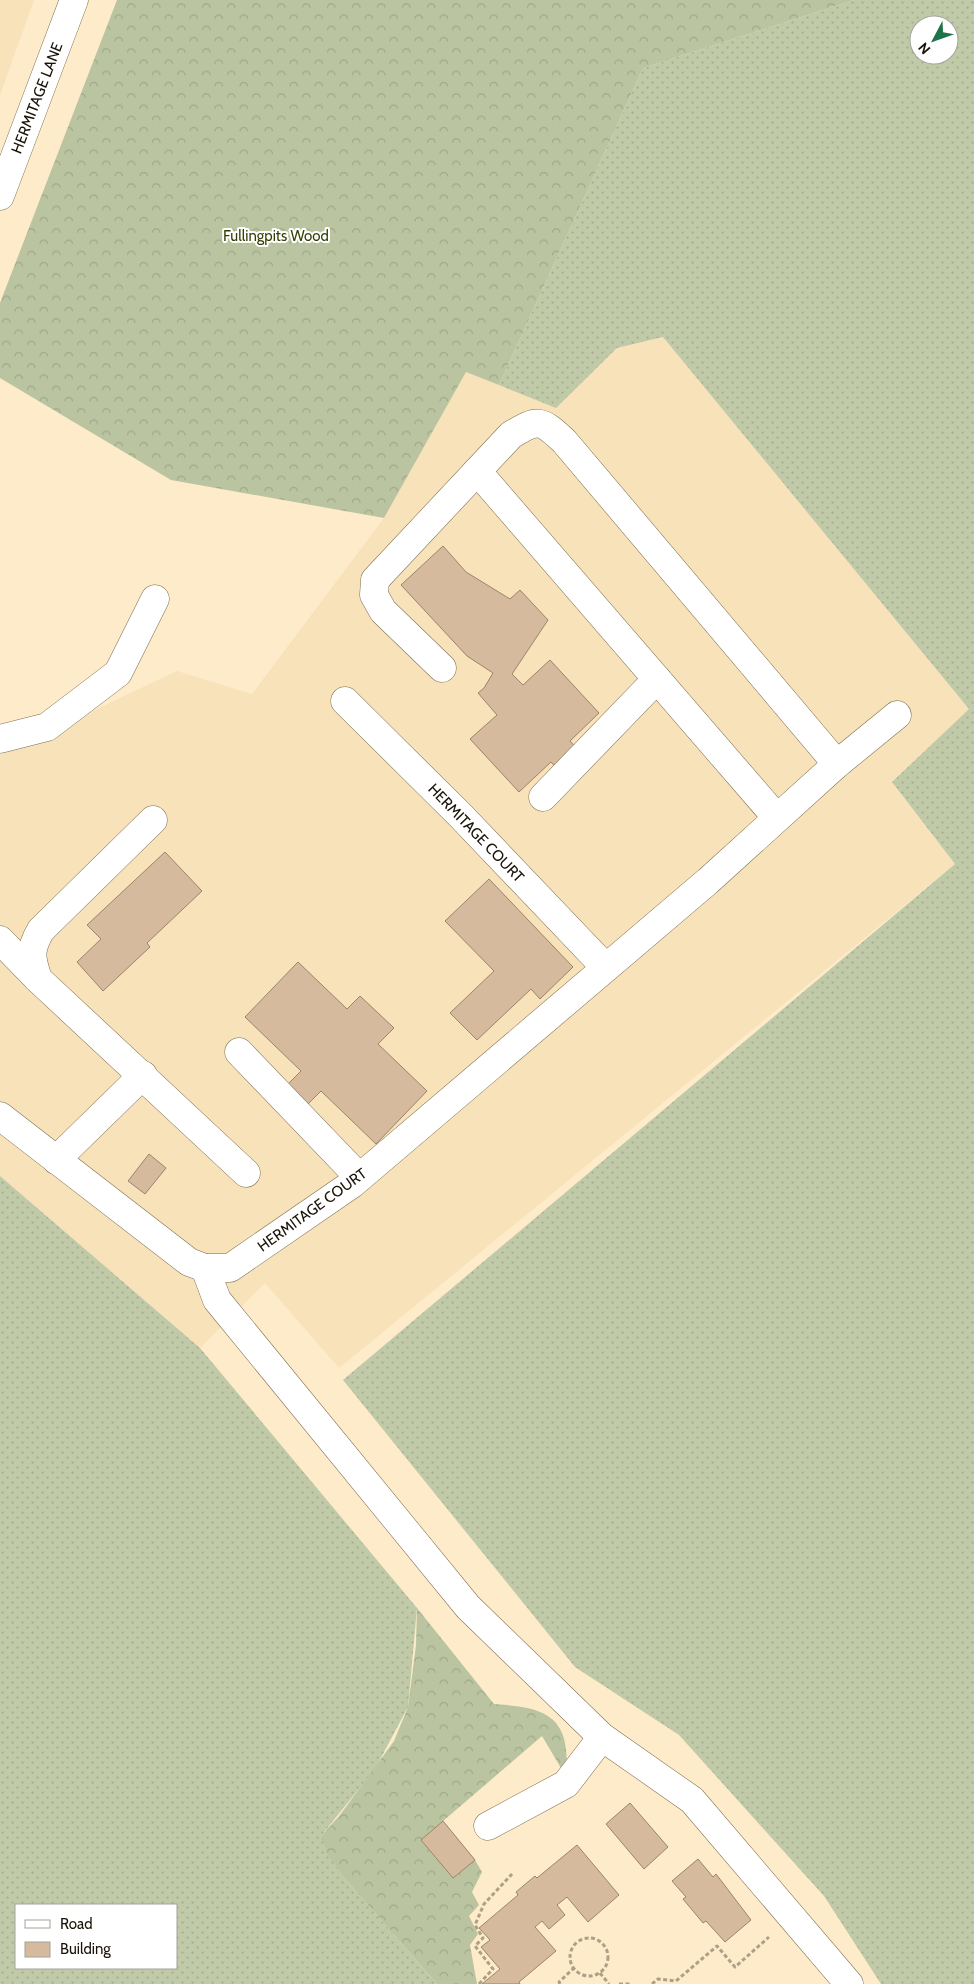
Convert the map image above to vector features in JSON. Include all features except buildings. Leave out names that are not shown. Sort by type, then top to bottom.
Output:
[{"type":"street","name":"HERMITAGE LANE","points":[[0,196],[74,0]]},
{"type":"street","points":[[442,668],[383,611],[374,595],[375,580],[511,435],[530,423],[547,425],[564,441],[837,764]]},
{"type":"street","points":[[477,471],[777,818]]},
{"type":"street","points":[[0,739],[47,727],[118,673],[155,599]]},
{"type":"street","points":[[543,797],[657,679]]},
{"type":"street","name":"HERMITAGE COURT","points":[[345,700],[461,816],[605,967]]},
{"type":"street","name":"HERMITAGE COURT","points":[[0,1116],[189,1262],[206,1268],[230,1268],[359,1177],[708,881],[837,764],[896,715]]},
{"type":"street","points":[[38,979],[31,956],[34,941],[40,930],[153,820]]},
{"type":"street","points":[[0,940],[38,979],[246,1173]]},
{"type":"street","points":[[239,1052],[359,1177]]},
{"type":"street","points":[[56,1160],[143,1075]]},
{"type":"street","points":[[206,1268],[217,1300],[468,1607],[602,1737],[692,1800],[849,1984]]},
{"type":"street","points":[[488,1826],[566,1784],[602,1737]]},
{"type":"path","points":[[479,1984],[493,1969],[476,1946],[484,1938],[475,1925],[484,1904],[512,1874]]},
{"type":"path","points":[[652,1984],[658,1979],[676,1981],[717,1946],[735,1967],[791,1917]]},
{"type":"path","points":[[585,1938],[591,1938],[603,1944],[607,1950],[608,1962],[600,1973],[589,1976],[578,1972],[574,1968],[570,1957],[574,1946],[585,1938]]},
{"type":"path","points":[[560,1984],[559,1982],[574,1968]]},
{"type":"path","points":[[600,1973],[609,1984]]},
{"type":"path","points":[[619,1984],[632,1984]]},
{"type":"shaded area","points":[[0,0],[34,0],[0,95]]},
{"type":"shaded area","points":[[663,337],[969,709],[892,782],[955,864],[339,1368],[265,1283],[200,1348],[0,1176],[0,755],[177,671],[252,694],[384,518],[466,372],[556,407],[617,348]]},
{"type":"green space","name":"Fullingpits Wood","points":[[117,0],[854,0],[643,68],[499,385],[466,372],[384,518],[171,480],[0,378],[0,303]]},
{"type":"green space","points":[[854,0],[974,0],[974,1984],[881,1984],[824,1896],[679,1735],[575,1667],[343,1380],[955,864],[892,782],[969,709],[663,337],[617,348],[556,408],[499,385],[643,68]]},
{"type":"green space","points":[[0,1176],[200,1348],[417,1608],[408,1707],[375,1769],[321,1836],[348,1882],[437,1984],[0,1984]]},
{"type":"green space","points":[[417,1608],[494,1704],[523,1707],[542,1713],[557,1724],[565,1743],[567,1761],[561,1768],[542,1736],[421,1840],[453,1878],[475,1860],[482,1872],[472,1892],[479,1905],[469,1916],[478,1934],[470,1945],[477,1984],[437,1984],[348,1882],[328,1855],[321,1836],[340,1815],[394,1741],[408,1707],[416,1645]]}]
